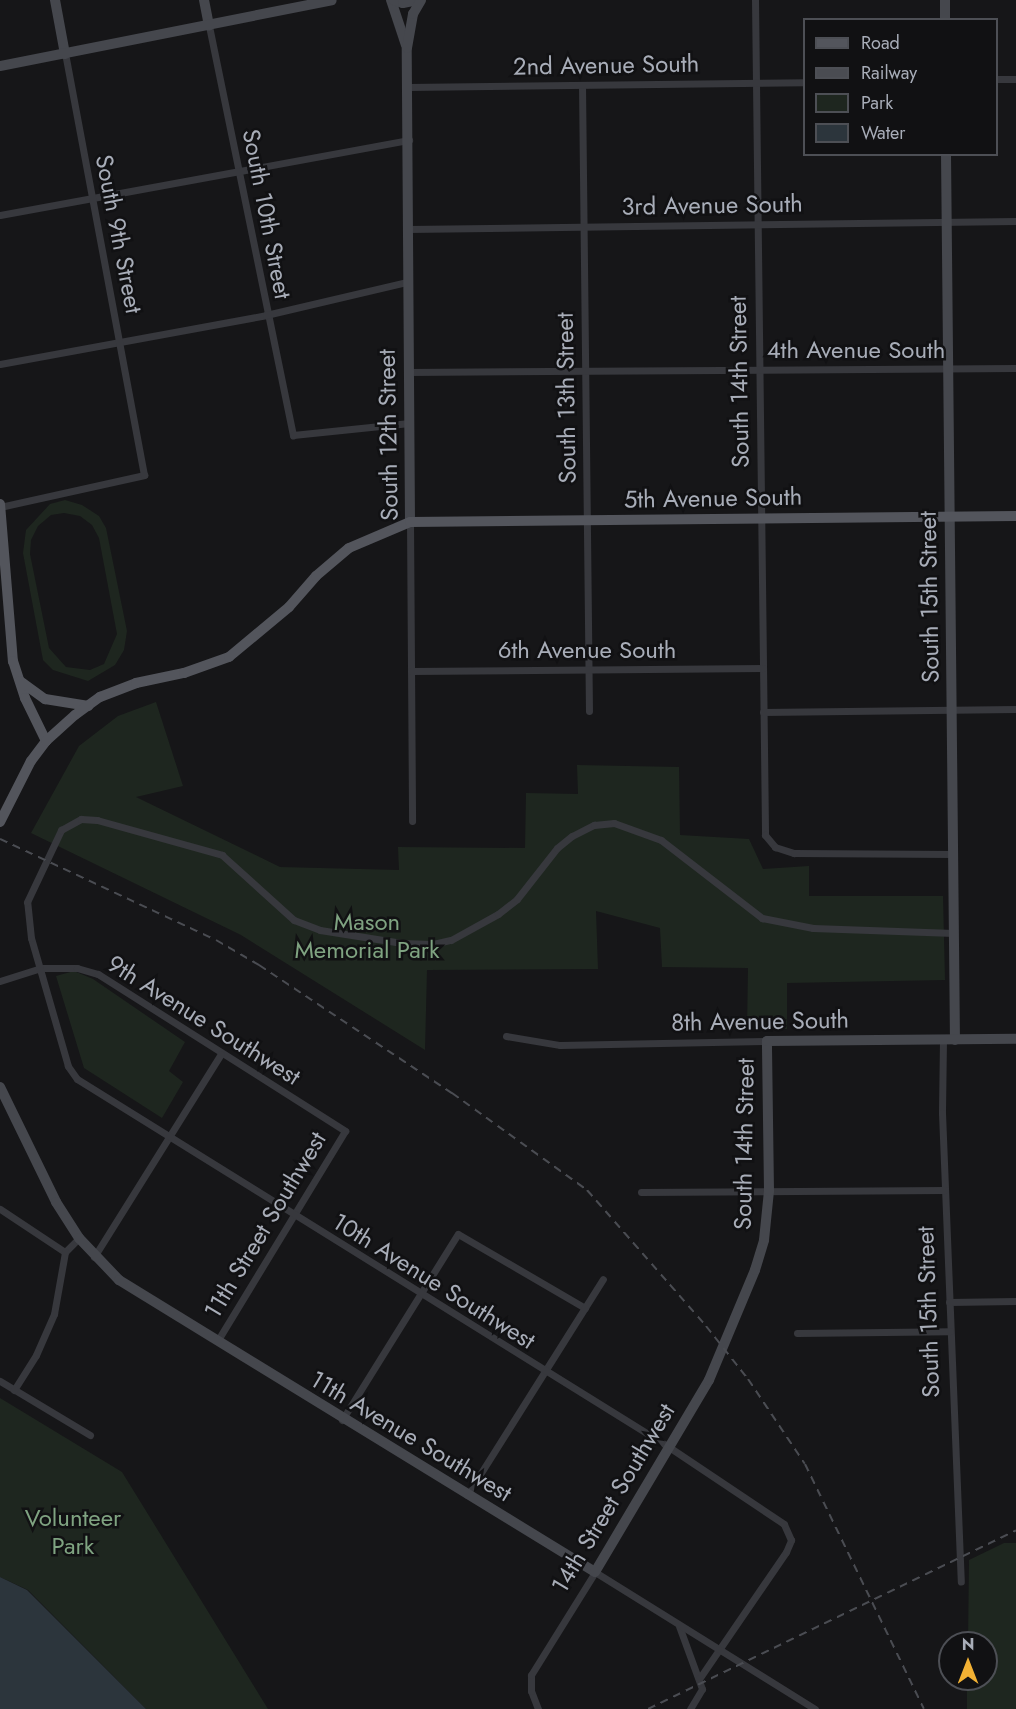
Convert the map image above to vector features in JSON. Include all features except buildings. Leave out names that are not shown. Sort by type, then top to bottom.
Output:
[{"type":"main road","points":[[0,506],[10,632],[19,680],[46,741]]},
{"type":"main road","name":"5th Avenue South","points":[[410,522],[1016,516]]},
{"type":"main road","points":[[0,822],[7,804],[46,741],[88,706],[138,683],[184,673],[229,657],[290,607],[316,576],[349,548],[410,522]]},
{"type":"main road","points":[[19,680],[45,699],[88,706]]},
{"type":"street","name":"South 9th Street","points":[[0,506],[144,475],[55,0]]},
{"type":"street","name":"South 10th Street","points":[[204,0],[266,315],[293,435],[409,423]]},
{"type":"street","points":[[305,8],[321,0]]},
{"type":"street","points":[[0,66],[305,8],[332,0]]},
{"type":"street","points":[[392,0],[403,3],[420,0]]},
{"type":"street","name":"South 12th Street","points":[[392,0],[407,48]]},
{"type":"street","name":"South 12th Street","points":[[412,821],[407,48],[413,14],[420,0]]},
{"type":"street","name":"South 14th Street","points":[[755,0],[765,835],[775,847],[794,853],[953,854]]},
{"type":"street","points":[[945,0],[945,18]]},
{"type":"street","points":[[998,79],[1016,79]]},
{"type":"street","name":"2nd Avenue South","points":[[408,87],[803,82]]},
{"type":"street","name":"South 13th Street","points":[[582,85],[589,711]]},
{"type":"street","points":[[0,215],[409,140]]},
{"type":"street","name":"South 15th Street","points":[[946,156],[954,933],[945,1190],[961,1582]]},
{"type":"street","name":"3rd Avenue South","points":[[408,229],[1016,221]]},
{"type":"street","points":[[0,364],[266,315],[407,282]]},
{"type":"street","name":"4th Avenue South","points":[[408,372],[1016,368]]},
{"type":"street","name":"6th Avenue South","points":[[411,671],[763,668]]},
{"type":"street","points":[[763,712],[1016,709]]},
{"type":"street","points":[[40,968],[27,914],[32,890],[61,830],[81,819],[97,820],[222,855],[294,920],[320,930],[391,942],[433,944],[475,929],[517,899],[557,848],[572,836],[594,825],[614,823],[661,840],[762,918],[804,927],[954,933]]},
{"type":"street","name":"9th Avenue Southwest","points":[[0,981],[40,968],[76,968],[98,974],[345,1131]]},
{"type":"street","name":"10th Avenue Southwest","points":[[40,968],[68,1066],[77,1079],[420,1295],[669,1447],[784,1524],[791,1540],[786,1551],[718,1651]]},
{"type":"street","name":"8th Avenue South","points":[[506,1036],[560,1045],[1016,1039]]},
{"type":"street","name":"South 14th Street","points":[[709,1380],[755,1270],[764,1240],[769,1191],[767,1041]]},
{"type":"street","points":[[94,1257],[221,1054]]},
{"type":"street","name":"11th Avenue Southwest","points":[[0,1087],[37,1165],[79,1238],[94,1257],[119,1280],[218,1340],[342,1420],[595,1572],[718,1651],[815,1709]]},
{"type":"street","name":"11th Street Southwest","points":[[218,1340],[345,1131]]},
{"type":"street","points":[[641,1192],[945,1190]]},
{"type":"street","points":[[0,1209],[65,1252]]},
{"type":"street","points":[[342,1420],[458,1234],[585,1308]]},
{"type":"street","points":[[14,1390],[36,1355],[54,1314],[65,1252],[79,1238]]},
{"type":"street","points":[[467,1495],[603,1279]]},
{"type":"street","points":[[949,1302],[1016,1301]]},
{"type":"street","points":[[797,1333],[950,1331]]},
{"type":"street","name":"14th Street Southwest","points":[[538,1709],[531,1691],[531,1675],[709,1380]]},
{"type":"street","points":[[0,1381],[90,1435]]},
{"type":"street","points":[[680,1626],[702,1689],[690,1709]]},
{"type":"street","points":[[699,1679],[718,1651]]},
{"type":"green space","points":[[65,500],[82,505],[99,516],[106,528],[127,631],[124,650],[115,665],[88,681],[53,670],[43,660],[23,553],[26,530],[50,504]],"holes":[[[64,513],[80,516],[92,525],[99,538],[117,634],[104,664],[90,670],[66,667],[49,648],[30,554],[31,540],[38,526],[51,515]]]},
{"type":"green space","name":"Mason Memorial Park","points":[[156,702],[183,786],[136,797],[280,867],[399,870],[398,847],[525,848],[526,793],[578,794],[577,765],[679,767],[680,835],[749,839],[763,869],[809,866],[809,896],[943,896],[945,980],[787,983],[787,1029],[747,1030],[748,968],[662,967],[660,928],[596,911],[598,969],[427,970],[425,1050],[241,935],[31,833],[79,746],[118,716]]},
{"type":"green space","points":[[74,971],[93,979],[185,1042],[169,1071],[183,1082],[162,1118],[84,1068],[56,976]]},
{"type":"green space","name":"Volunteer Park","points":[[0,1398],[122,1472],[268,1709],[146,1709],[28,1590],[0,1577]]},
{"type":"green space","points":[[1004,1543],[1016,1543],[1016,1709],[967,1709],[967,1691],[998,1691],[998,1631],[968,1631],[969,1560]]},
{"type":"water","points":[[0,1577],[27,1590],[146,1709],[0,1709]]},
{"type":"railway","points":[[0,839],[216,940],[259,965],[452,1093],[587,1190],[706,1326],[748,1379],[805,1464],[924,1709]]},
{"type":"railway","points":[[648,1709],[1016,1530]]}]
